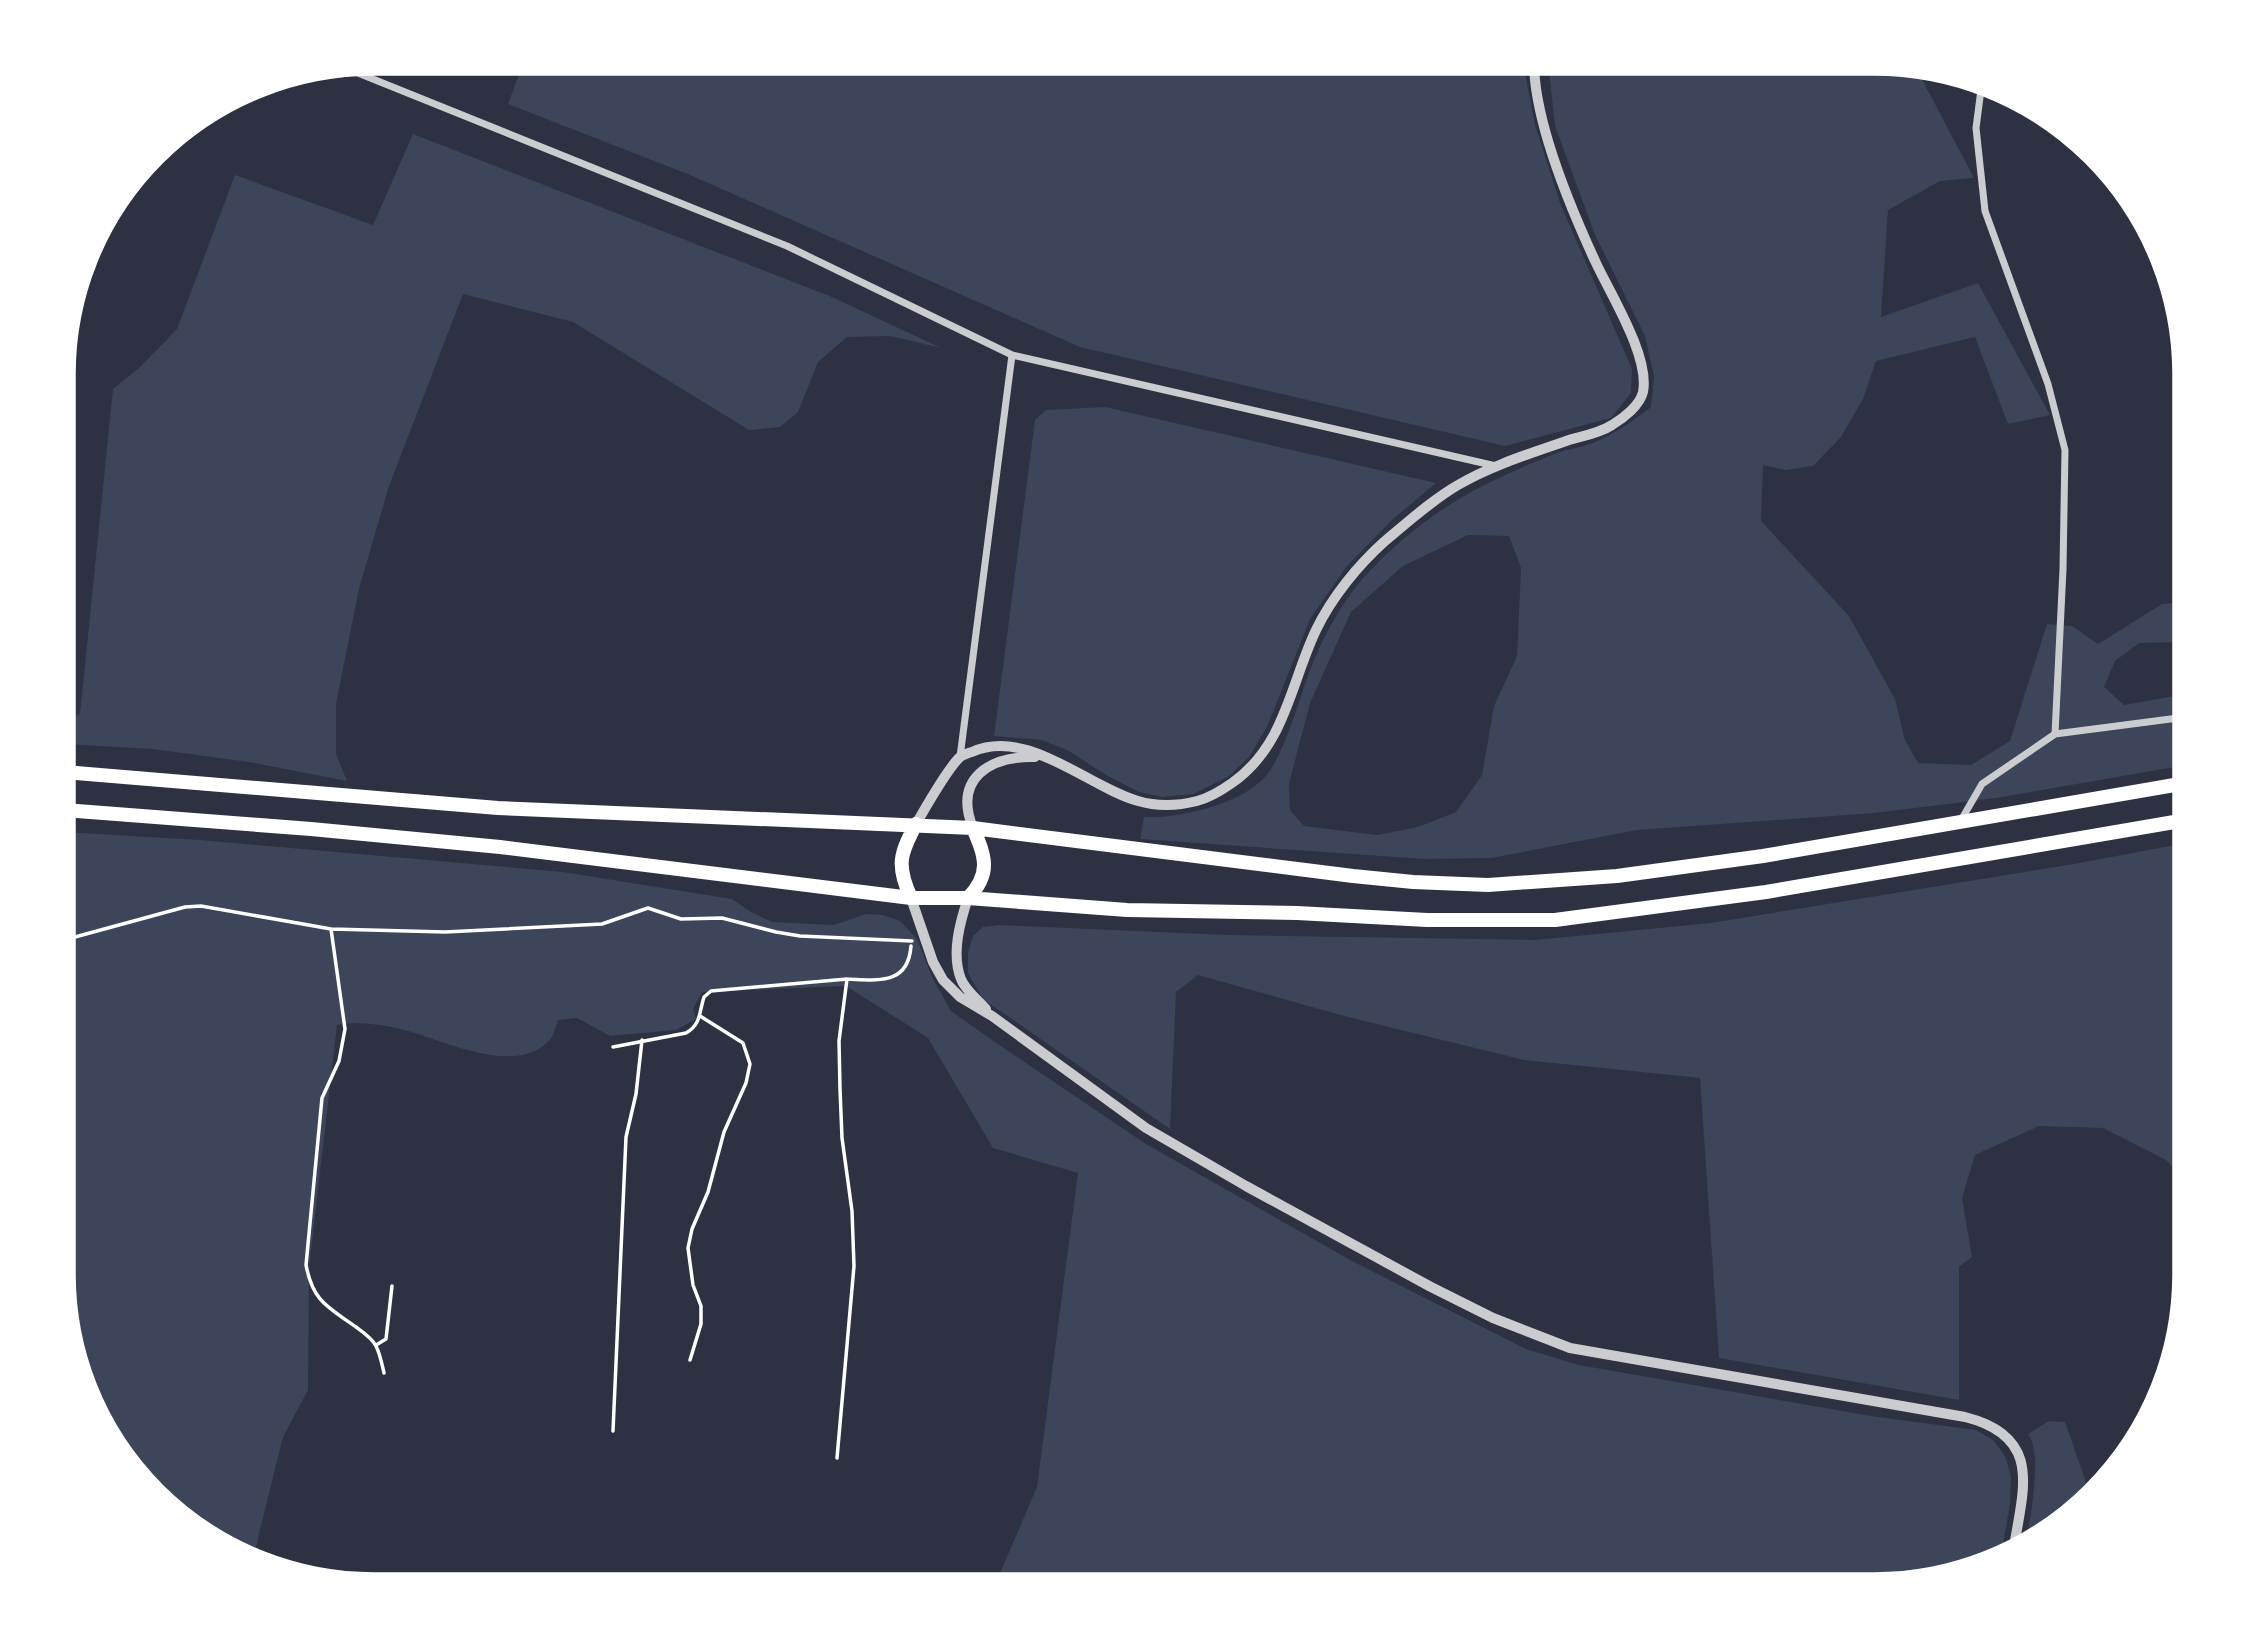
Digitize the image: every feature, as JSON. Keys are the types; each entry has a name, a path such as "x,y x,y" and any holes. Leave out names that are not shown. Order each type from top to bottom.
{"highway":[{"path":"74,768 140,778"},
{"path":"74,773 498,808 972,828 1365,877 1488,885 1617,876 1763,856 2175,785"},
{"path":"74,811 500,847 911,898 968,898 1127,910 1297,913 1427,920 1555,920 1604,916 1766,892 2175,822"},
{"path":"911,898 900,869 901,855 916,824"},
{"path":"968,898 978,888 984,874 985,860 972,828"}],"street":[{"path":"360,74 787,246 1012,355 1497,466"},
{"path":"961,757 980,748 1018,748 1045,757 1135,801 1157,806 1201,800 1226,787 1254,765 1277,733 1318,627 1368,557 1409,521 1457,485 1497,466 1610,427 1632,410 1643,394 1639,353 1594,259 1543,123 1535,74"},
{"path":"1981,93 1976,128 1985,211 2048,384 2065,450 2063,569 2055,734"},
{"path":"916,824 961,757 1012,355"},
{"path":"1959,823 1982,784 2055,734 2175,718"},
{"path":"972,828 965,809 967,794 978,776 994,762 1016,757 1045,757"},
{"path":"911,898 943,980 960,997 992,1016 1146,1128 1246,1186 1493,1318 1570,1348 1984,1422 2002,1431 2017,1447 2023,1463 2024,1484 2015,1538"},
{"path":"968,898 962,918 957,959 962,981 992,1016"}],"path":[{"path":"74,937 185,907 201,906 331,929 445,932 602,924 648,908 681,919 722,918 800,936 926,941"},
{"path":"331,929 345,1030 339,1061 322,1098 306,1265 309,1279 321,1302 376,1345 384,1373"},
{"path":"613,1047 686,1033 695,1028 704,997 711,991 848,979 881,981 895,977 910,956 911,941"},
{"path":"837,1458 854,1266 852,1210 842,1138 839,1041 848,979"},
{"path":"690,1360 701,1324 701,1306 693,1285 688,1248 692,1229 708,1192 724,1132 746,1083 750,1064 743,1043 700,1016"},
{"path":"613,1431 626,1137 638,1083 642,1040"},
{"path":"376,1345 386,1339 392,1286"}],"shaded area":[{"path":"519,74 1525,74 1535,125 1560,203 1632,369 1631,393 1611,418 1505,446 1080,347 690,175 508,104"},
{"path":"1549,74 1894,74 1921,77 1974,178 1940,181 1888,210 1881,317 1978,283 2050,415 2008,424 1975,337 1876,361 1863,399 1841,437 1813,466 1786,470 1763,465 1761,521 1849,616 1895,699 1905,740 1918,763 1971,765 2010,741 2047,624 2072,626 2098,644 2162,604 2175,603 2175,642 2139,643 2115,661 2104,687 2124,705 2175,696 2175,767 1996,798 1874,813 1637,830 1492,858 1424,859 1140,839 1144,817 1176,815 1212,807 1245,792 1269,772 1285,740 1316,655 1330,626 1357,586 1396,545 1445,507 1481,487 1550,456 1593,443 1623,427 1651,407 1654,376 1645,336 1595,235 1555,126","holes":["1468,535 1509,536 1521,568 1517,656 1494,706 1482,775 1456,812 1418,827 1377,835 1304,826 1290,810 1289,784 1310,703 1351,612 1403,566"]},
{"path":"413,134 832,297 941,348 890,336 847,337 818,362 798,412 780,427 749,430 573,322 463,294 389,486 359,589 336,704 336,754 347,781 249,762 153,749 74,745 74,717 80,714 113,389 139,368 177,329 235,175 373,225"},
{"path":"98,253 96,270 92,270"},
{"path":"1105,407 1436,483 1391,521 1347,566 1310,619 1267,727 1249,757 1228,777 1193,794 1162,797 1139,792 1069,751 1042,740 994,736 1035,420 1046,410"},
{"path":"74,833 200,840 563,872 732,899 772,922 834,925 866,914 883,915 900,921 917,939 933,979 951,1011 1146,1144 1352,1261 1526,1349 1579,1365 1871,1416 1976,1430 1993,1440 2005,1456 2011,1476 2010,1504 2003,1545 1971,1558 1933,1568 1894,1573 1000,1574 1037,1487 1078,1173 993,1148 928,1038 846,986 702,992 693,1009 696,1019 676,1030 610,1036 577,1018 558,1020 550,1040 535,1051 518,1056 478,1052 385,1026 361,1023 337,1025 309,1268 308,1390 283,1437 255,1549 207,1523 161,1486 124,1440 104,1406 89,1370 79,1332 74,1293"},
{"path":"2175,845 2175,1169 2166,1160 2103,1128 2039,1126 1975,1155 1962,1198 1972,1257 1959,1267 1959,1400 1719,1358 1700,1078 1524,1060 1344,1016 1198,975 1176,992 1170,1129 983,999 968,973 968,952 973,936 983,927 999,925 1228,935 1535,940 1711,923"},
{"path":"2049,1421 2065,1422 2088,1485 2057,1512 2028,1531 2035,1470 2035,1456 2028,1434"}]}
